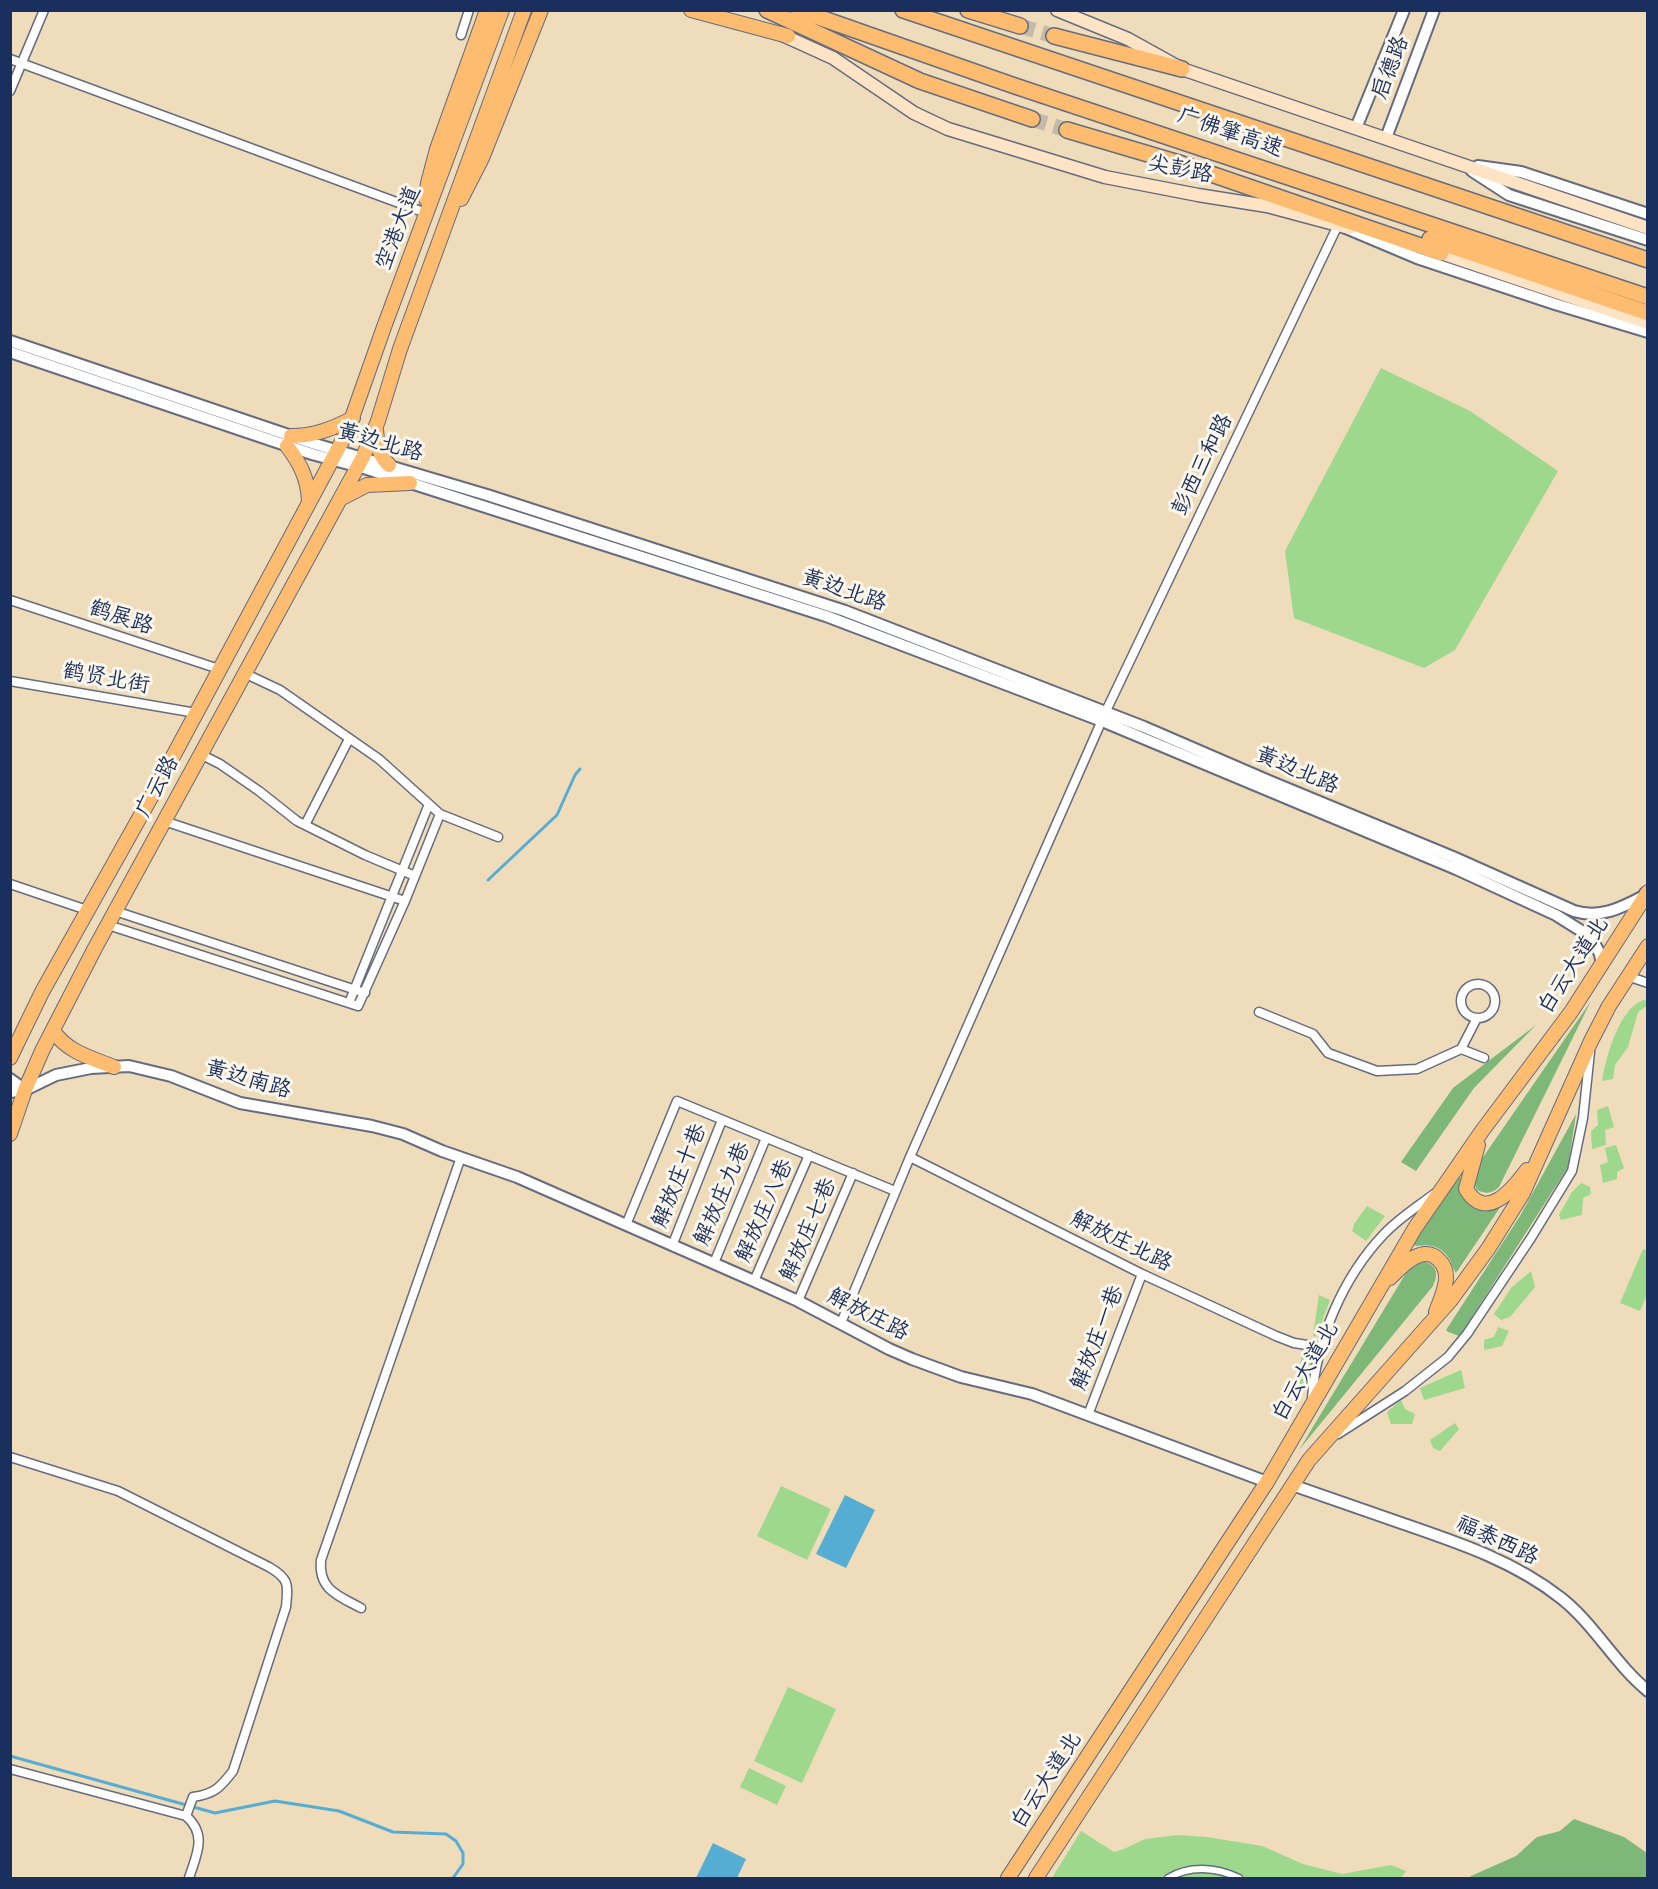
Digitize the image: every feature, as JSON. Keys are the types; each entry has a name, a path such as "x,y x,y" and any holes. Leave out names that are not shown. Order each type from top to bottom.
{"highway":[{"path":"767,10 920,81 1032,119"},
{"name":"广佛肇高速","path":"798,10 1012,85 1647,297"},
{"name":"广佛肇高速","path":"903,10 1647,260"},
{"path":"968,10 1020,26"},
{"path":"1054,36 1182,69"},
{"path":"1067,130 1182,164 1441,252"},
{"path":"1319,211 1406,231 1647,313"}],"main road":[{"path":"426,213 428,183 437,149 487,10"},
{"name":"空港大道","path":"334,455 352,418 502,10"},
{"name":"空港大道","path":"360,461 376,424 447,220 524,10"},
{"path":"447,220 476,172 541,10"},
{"path":"691,10 788,36"},
{"name":"尖彭路","path":"721,10 788,36 833,58 914,113 948,129 1105,177 1267,206 1338,225"},
{"path":"1057,10 1128,39 1182,69 1647,228"},
{"path":"1338,225 1441,252 1647,323"},
{"path":"372,362 393,373"},
{"path":"309,501 304,473 289,441 323,432 352,418"},
{"path":"376,424 378,450 388,465"},
{"name":"广云路","path":"10,1058 42,992 196,713 334,455"},
{"name":"广云路","path":"10,1134 25,1090 95,948 360,461"},
{"path":"340,499 367,485 410,483"},
{"path":"292,532 315,544"},
{"name":"白云大道北","path":"1008,1878 1267,1482 1415,1228 1482,1131 1549,1043 1602,964 1646,892"},
{"path":"70,941 80,951 95,948"},
{"name":"白云大道北","path":"1036,1878 1292,1485 1322,1443 1465,1283 1498,1234 1523,1193 1591,1041 1627,976 1647,946"},
{"path":"53,1031 61,1042 73,1051 114,1067"},
{"path":"1482,1131 1466,1189 1473,1200 1478,1202 1496,1202 1508,1194 1542,1149"},
{"path":"1378,1289 1415,1257 1422,1254 1435,1256 1444,1265 1446,1280 1442,1297 1431,1322"}],"street":[{"path":"10,91 44,10"},
{"path":"460,35 469,10"},
{"name":"启德路","path":"1356,128 1404,10"},
{"name":"启德路","path":"1386,138 1434,10"},
{"path":"10,59 426,213"},
{"path":"1461,164 1521,172 1647,214"},
{"path":"1461,164 1509,195 1647,240"},
{"name":"尖彭路","path":"1338,225 1417,258 1647,332"},
{"name":"彭西三和路","path":"841,1323 895,1191 1104,716 1338,225"},
{"name":"黄边北路","path":"10,341 289,441"},
{"name":"黄边北路","path":"10,352 334,455 388,465 845,611 1453,856 1574,911 1600,914 1619,908 1646,892"},
{"name":"黄边北路","path":"360,461 410,483 846,623 1104,716 1556,915 1591,937 1600,954 1602,964"},
{"name":"鹤展路","path":"10,600 219,669"},
{"path":"244,673 280,690 379,759 440,814 498,837"},
{"name":"鹤贤北街","path":"10,681 196,713"},
{"path":"305,825 349,739"},
{"path":"200,754 220,764 305,825 365,855 415,876"},
{"path":"349,1003 429,804"},
{"path":"108,925 358,1006 405,901 440,814"},
{"path":"164,821 405,901"},
{"path":"10,884 87,910"},
{"path":"115,911 365,993"},
{"path":"1627,976 1647,983"},
{"path":"1258,1012 1313,1034 1328,1053 1377,1071 1417,1069 1461,1049 1477,1018 1487,1015 1494,1005 1495,1000 1491,989 1480,983 1468,986 1460,999 1463,1010 1471,1017 1477,1018"},
{"path":"1322,1443 1405,1391 1448,1357 1467,1334 1555,1201 1572,1171 1583,1118 1591,1041"},
{"path":"1461,1049 1484,1058"},
{"name":"黄边南路","path":"10,1092 25,1090 56,1075 91,1068 129,1066 171,1076 240,1103 391,1130 461,1157"},
{"path":"10,1079 25,1090"},
{"path":"626,1225 677,1101 895,1191"},
{"name":"解放庄十巷","path":"672,1246 722,1120"},
{"name":"解放庄九巷","path":"714,1263 766,1138"},
{"name":"解放庄八巷","path":"754,1281 809,1155"},
{"path":"361,1608 328,1588 322,1578 321,1560 461,1157"},
{"name":"解放庄路","path":"461,1157 528,1182 714,1263 798,1301 889,1349 961,1377 1021,1390 1267,1482"},
{"name":"解放庄北路","path":"910,1157 1143,1274 1285,1340 1303,1346 1320,1347"},
{"name":"解放庄七巷","path":"798,1301 853,1173"},
{"path":"1312,1408 1314,1376 1320,1347 1341,1297 1359,1264 1393,1225 1442,1189"},
{"name":"解放庄一巷","path":"1088,1415 1143,1274"},
{"path":"10,1457 118,1491 282,1575 287,1585 286,1606 233,1771 223,1784 210,1794 193,1797 186,1816"},
{"name":"福泰西路","path":"1292,1485 1476,1549 1516,1570 1573,1608 1616,1661 1647,1691"},
{"path":"10,1769 186,1816 194,1823 199,1833 199,1847 189,1878"},
{"path":"1168,1878 1193,1869 1209,1868 1239,1878"}],"green space":[{"path":"1381,368 1470,411 1558,471 1455,650 1424,668 1294,618 1285,551"},
{"path":"1647,999 1647,1006 1638,1012 1628,1047 1615,1065 1613,1079 1602,1081 1611,1046 1622,1021 1637,1003"},
{"path":"1591,1001 1499,1187 1489,1193 1477,1190 1474,1184 1479,1163"},
{"path":"1536,1025 1474,1088 1416,1171 1401,1162 1453,1088"},
{"path":"1608,1106 1614,1127 1605,1130 1606,1145 1592,1149 1591,1131 1598,1125 1597,1110"},
{"path":"1576,1114 1568,1167 1463,1331 1459,1336 1448,1332 1446,1330 1520,1216"},
{"path":"1616,1145 1624,1168 1617,1172 1617,1179 1603,1183 1600,1165 1608,1162 1605,1148"},
{"path":"1459,1176 1461,1194 1465,1199 1478,1205 1501,1206 1456,1273 1447,1255 1439,1249 1413,1244"},
{"path":"1581,1183 1590,1187 1591,1194 1583,1198 1582,1215 1561,1220 1559,1215 1572,1192"},
{"path":"1367,1206 1385,1216 1366,1241 1352,1231 1354,1224"},
{"path":"1643,1249 1647,1251 1647,1295 1640,1311 1620,1303"},
{"path":"1423,1261 1434,1267 1436,1277 1433,1286 1299,1450 1406,1273 1413,1265"},
{"path":"1531,1271 1535,1287 1510,1317 1501,1320 1494,1314 1511,1288"},
{"path":"1319,1295 1330,1300 1316,1337 1313,1335"},
{"path":"1498,1327 1509,1331 1502,1346 1484,1350 1484,1340 1494,1337"},
{"path":"1305,1349 1313,1354 1307,1384 1303,1385 1298,1383 1302,1354"},
{"path":"1461,1370 1465,1388 1424,1400 1420,1388"},
{"path":"1401,1400 1405,1409 1415,1414 1412,1424 1391,1424 1387,1412"},
{"path":"1455,1423 1459,1429 1440,1451 1433,1448 1430,1440"},
{"path":"781,1486 831,1509 807,1560 757,1536"},
{"path":"788,1687 836,1709 802,1783 754,1761"},
{"path":"749,1768 786,1786 777,1805 740,1787"},
{"path":"1574,1819 1624,1837 1647,1853 1647,1878 1469,1878 1516,1856 1537,1837 1560,1831"},
{"path":"1081,1831 1114,1852 1145,1839 1177,1835 1207,1837 1262,1846 1303,1864 1342,1874 1391,1865 1406,1871 1401,1878 1052,1878"}],"water":[{"path":"845,1495 875,1510 846,1568 816,1554"},
{"path":"713,1843 746,1859 737,1878 696,1878"}],"waterway":[{"path":"488,880 557,815 580,769"},
{"path":"10,1756 215,1813 275,1801 339,1811 393,1832 446,1834 456,1841 463,1853 463,1864 453,1878"}],"tunnel":[{"path":"1020,26 1054,36"},
{"path":"1032,119 1067,130"}]}
